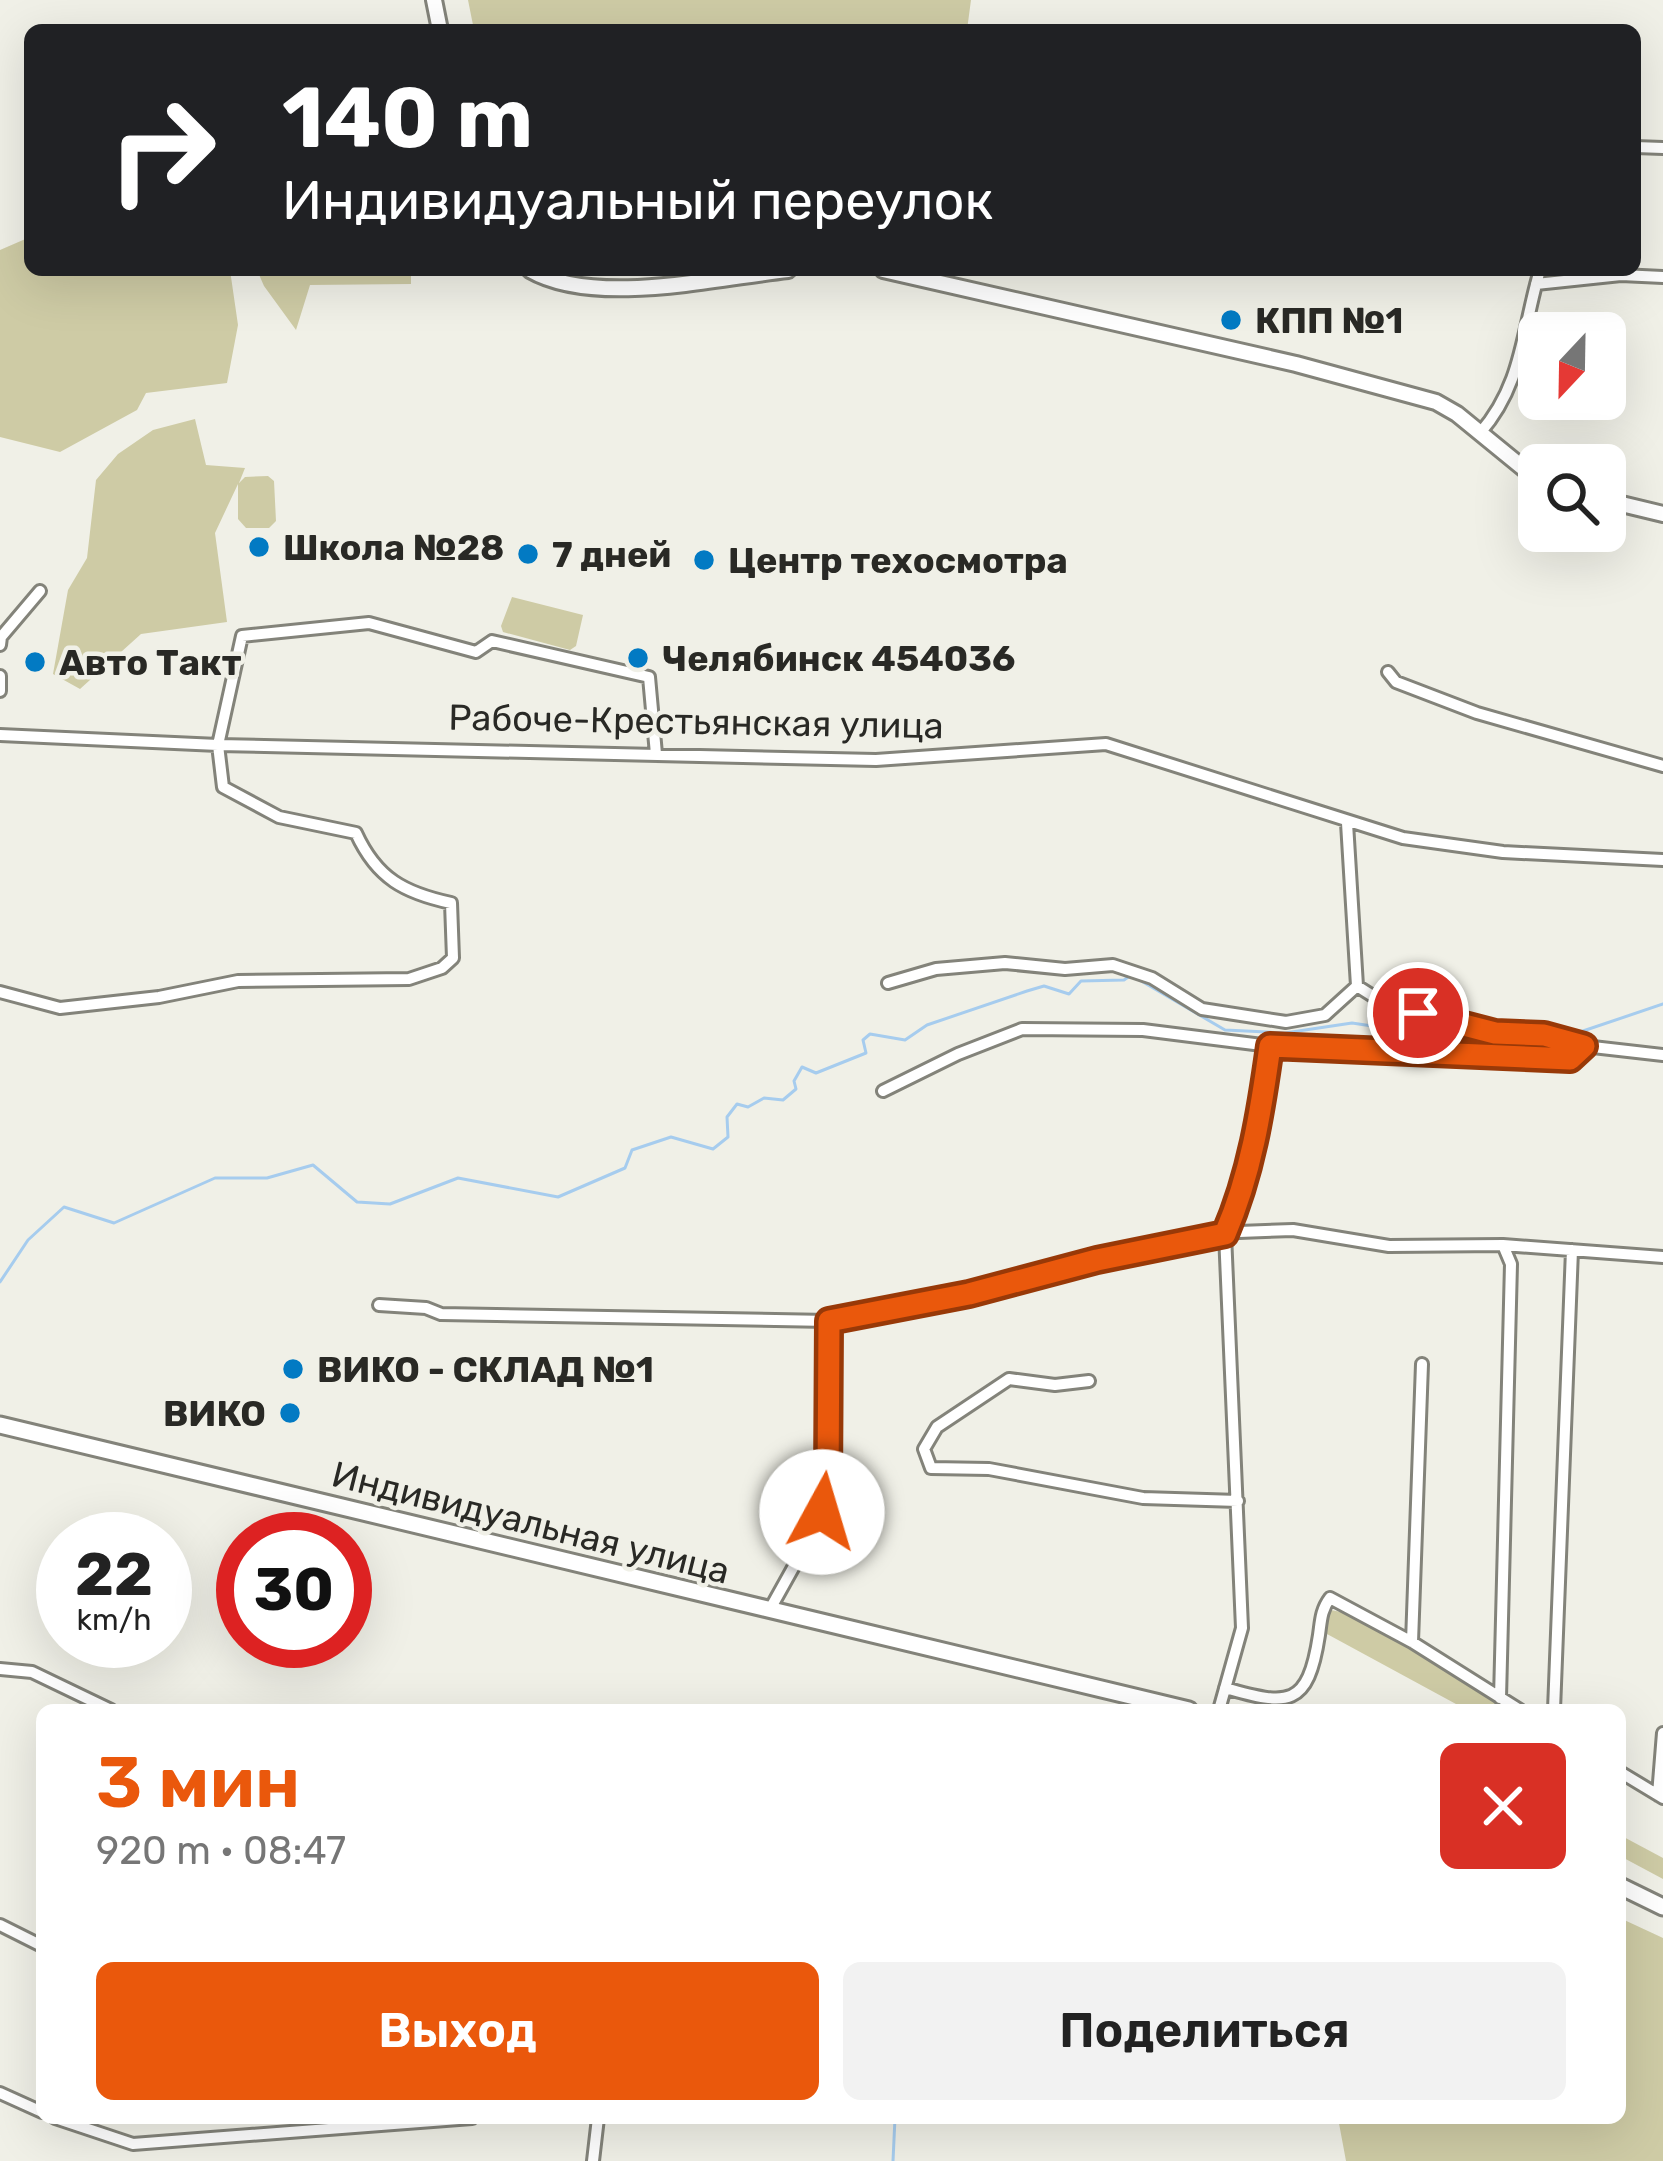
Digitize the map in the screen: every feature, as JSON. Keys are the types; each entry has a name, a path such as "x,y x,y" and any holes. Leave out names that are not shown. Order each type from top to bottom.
{"main road":[{"name":"Индивидуальная улица","path":"0,1425 1164,1704"},
{"path":"1626,1889 1663,1906"}],"street":[{"path":"544,276 609,290 734,276"},
{"path":"909,276 1407,393 1436,402 1518,464"},
{"path":"1480,433 1501,409 1513,383 1538,276"},
{"path":"1536,284 1612,276"},
{"path":"1626,505 1663,514"},
{"path":"0,645 40,591"},
{"path":"0,992 60,1008 159,997 238,981 409,979 442,968 453,958 452,903 412,895 366,856 356,833 279,817 224,787 218,745 242,636 369,623 476,652 492,641 649,677 656,754"},
{"path":"1388,672 1396,682 1477,713 1663,766"},
{"path":"0,676 0,691"},
{"name":"Рабоче-Крестьянская улица","path":"0,735 218,745 894,760 1106,744 1347,823 1455,847 1663,860"},
{"path":"888,982 936,969 1006,963 1044,968 1113,964 1152,978 1202,1010 1286,1022 1325,1015 1358,986 1347,823"},
{"path":"1358,986 1387,1005 1495,1033 1544,1035 1584,1046 1663,1055"},
{"path":"884,1091 1022,1029 1143,1030 1270,1046 1570,1059 1584,1046"},
{"path":"1221,1704 1242,1628 1225,1234 1240,1200 1259,1123 1270,1046"},
{"path":"379,1304 441,1314 829,1321 969,1294 1097,1260 1225,1234 1293,1230 1389,1246 1503,1245 1663,1257"},
{"path":"1500,1698 1511,1264 1503,1245"},
{"path":"1554,1704 1572,1250"},
{"path":"769,1611 813,1532 825,1499 829,1321"},
{"path":"1412,1642 1422,1364"},
{"path":"1089,1381 1055,1385 1010,1379 938,1427 924,1449 932,1468 989,1469 1143,1498 1238,1501"},
{"path":"1225,1688 1272,1701 1288,1699 1303,1687 1314,1665 1322,1608 1330,1598 1412,1642 1510,1704"},
{"path":"0,1670 32,1672 99,1704"},
{"path":"1626,1776 1660,1796 1663,1733"},
{"path":"0,1925 36,1943"},
{"path":"0,2093 36,2109"},
{"path":"89,2124 134,2144 394,2124"},
{"path":"593,2161 597,2124"}],"shaded area":[{"path":"468,0 971,0 968,24 473,24"},
{"path":"24,240 24,276 231,276 238,325 227,383 146,393 137,410 60,452 0,437 0,250"},
{"path":"260,276 411,276 411,284 310,285 296,330"},
{"path":"195,419 206,465 245,468 239,483 245,477 268,476 274,481 276,521 269,528 246,528 238,519 238,484 215,533 227,622 141,634 80,689 53,674 68,590 87,558 96,480 118,454 153,430"},
{"path":"512,597 583,615 576,646 570,650 503,632"},
{"path":"1331,1610 1346,1613 1516,1704 1456,1704 1323,1628"},
{"path":"1626,1838 1663,1858 1663,1879 1626,1859"},
{"path":"1626,1921 1663,1938 1663,2161 1346,2161 1339,2124 1626,2124"}],"waterway":[{"path":"0,1282 28,1240 64,1207 114,1223 215,1178 267,1178 313,1165 357,1202 390,1204 458,1178 558,1197 625,1168 632,1150 671,1137 713,1149 728,1137 727,1117 737,1104 748,1107 764,1098 783,1100 796,1089 794,1081 802,1067 816,1073 866,1053 863,1040 870,1034 905,1040 927,1025 1044,986 1069,994 1081,981 1124,980 1131,975 1225,1030 1285,1033 1352,1023 1533,1050 1564,1045"},
{"path":"1571,1039 1663,1004"},
{"path":"893,2161 895,2124"}],"place":[{"name":"КПП №1","path":"1231,320"},
{"name":"Школа №28","path":"259,547"},
{"name":"7 дней","path":"528,554"},
{"name":"Центр техосмотра","path":"704,560"},
{"name":"Челябинск 454036","path":"638,658"},
{"name":"Авто Такт","path":"35,662"},
{"name":"ВИКО - СКЛАД №1","path":"293,1369"},
{"name":"ВИКО","path":"290,1413"}],"route":[{"path":"822,1512 828,1484 829,1321 969,1294 1097,1260 1225,1234 1240,1200 1259,1123 1270,1046 1570,1059 1584,1046 1544,1035 1495,1033 1418,1013"}]}
